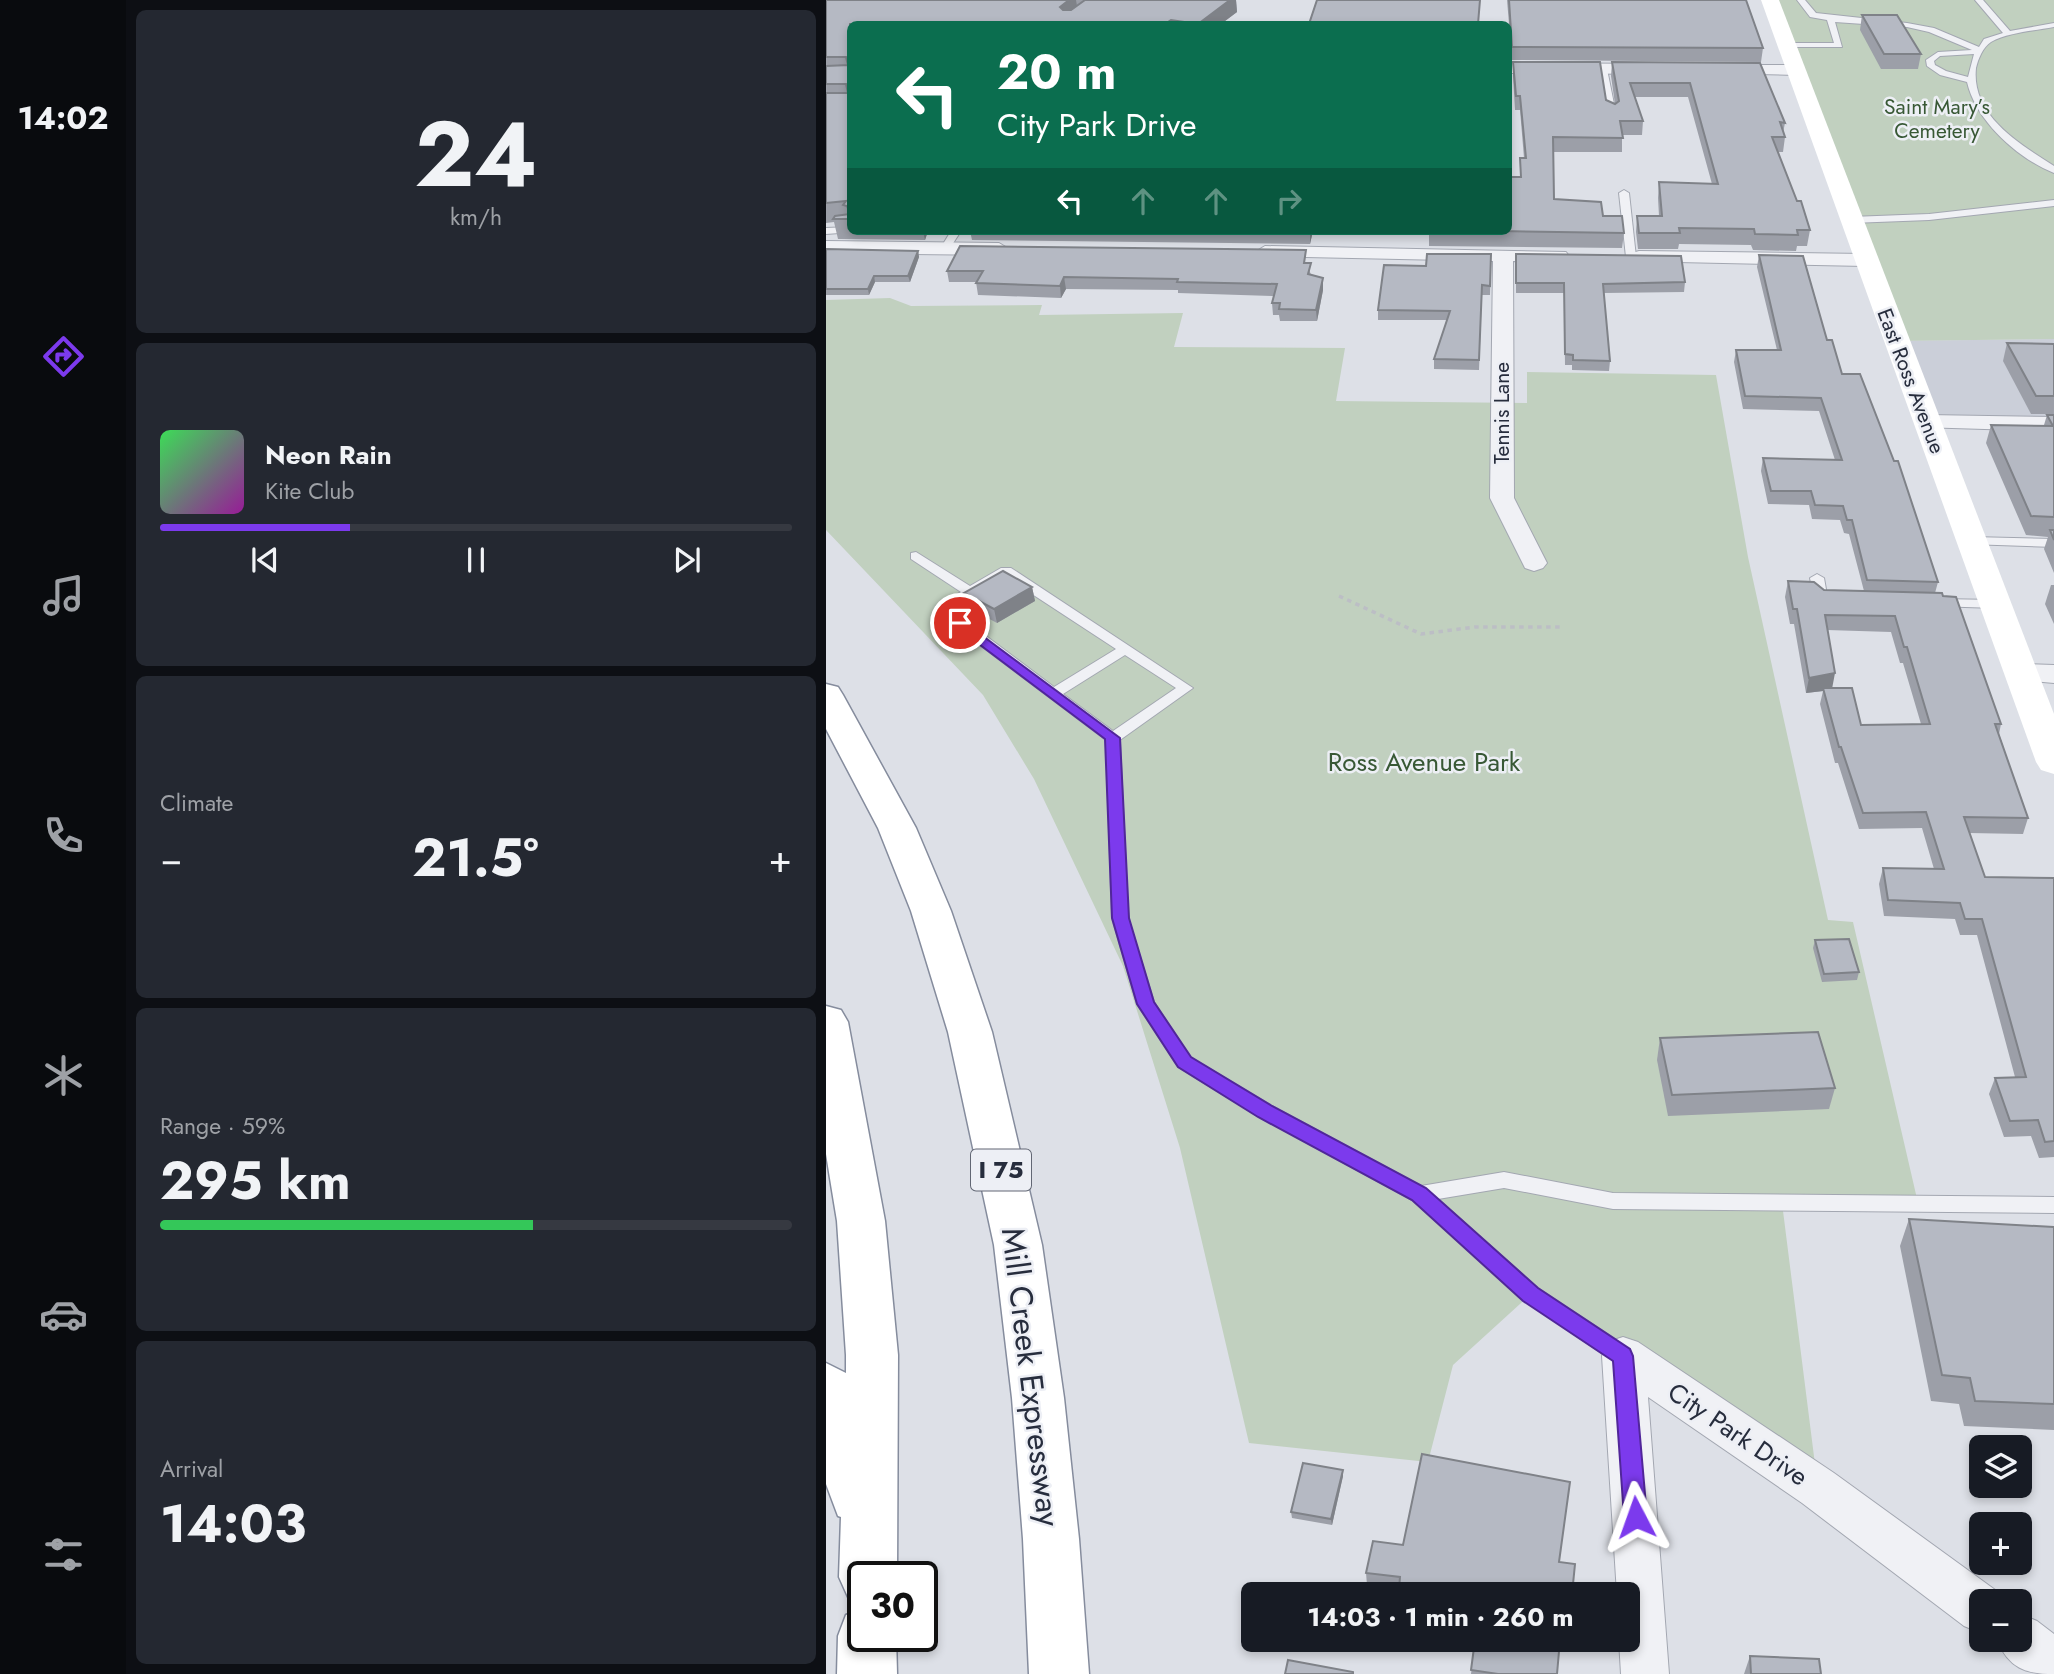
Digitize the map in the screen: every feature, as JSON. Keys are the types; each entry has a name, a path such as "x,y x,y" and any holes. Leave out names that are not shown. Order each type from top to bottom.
{"main road":[{"name":"East Ross Avenue","path":"1770,0 1865,260 1996,604 2038,674 2054,762"},
{"name":"Mill Creek Expressway","path":"826,695 861,757 902,840 931,911 970,1032 1017,1245 1038,1398 1051,1539 1059,1674"},
{"path":"826,1021 861,1221 872,1355 868,1556"},
{"path":"826,1387 868,1556"},
{"path":"867,1652 867,1674"}],"street":[{"path":"1512,68 1672,69"},
{"path":"1699,70 1796,71"},
{"path":"1360,253 1363,235"},
{"path":"826,247 1023,250"},
{"path":"1252,251 1577,256"},
{"name":"Tennis Lane","path":"1503,256 1502,498 1534,563"},
{"path":"1625,257 1865,260"},
{"path":"1927,422 2054,424"},
{"path":"1623,1356 1645,1674"},
{"name":"City Park Drive","path":"1623,1356 1818,1488 1969,1600"},
{"path":"2032,1647 2054,1664"}],"lane":[{"path":"1801,0 1813,15 1931,30 1981,51"},
{"path":"1979,0 2008,34"},
{"path":"1786,45 1839,45 1830,19"},
{"path":"2054,26 2008,34 1987,41 1973,64 1973,94 1993,125 2054,170"},
{"path":"1973,81 1943,74 1931,66 1930,60 1938,54 1981,51"},
{"path":"1603,69 1612,114"},
{"path":"1624,192 1625,257"},
{"path":"1851,220 1929,218 2054,203"},
{"path":"826,231 847,230"},
{"path":"945,248 953,235"},
{"path":"1972,541 2054,543"},
{"path":"916,556 970,592"},
{"path":"1006,570 1186,688 1113,738 941,609 970,592 1006,570"},
{"path":"1817,578 1821,599 1846,600"},
{"path":"1921,602 1996,604"},
{"path":"1054,693 1125,649"},
{"name":"City Park Drive","path":"1113,738 1120,918 1146,1004 1184,1062 1265,1111 1419,1194 1531,1294 1623,1356"},
{"path":"1419,1194 1504,1180 1613,1201 2054,1205"}],"path":[{"path":"1339,596 1421,634 1475,627 1562,627"}],"shaded area":[{"path":"2054,339 2054,424 1927,422 1896,341"}],"green space":[{"name":"Saint Mary’s Cemetery","path":"1770,0 2054,0 2054,339 1896,341"},
{"name":"Ross Avenue Park","path":"890,298 911,306 1042,305 1039,315 1183,313 1174,347 1345,348 1336,401 1527,403 1527,372 1716,375 1748,557 1828,920 1853,922 1918,1203 1782,1203 1818,1488 1531,1294 1453,1365 1428,1462 1249,1443 1180,1148 1123,966 1034,779 983,695 826,530 826,300"}],"building":[{"path":"826,0 1069,0 1060,7 1063,10 1071,10 1085,0 1230,0 1202,21 847,21 847,61 846,57 826,57"},
{"path":"1317,0 1480,0 1478,21 1310,21"},
{"path":"1509,0 1746,0 1763,48 1512,47"},
{"path":"1862,15 1897,15 1921,54 1884,54"},
{"path":"1513,62 1600,62 1606,100 1615,104 1619,101 1612,62 1760,63 1785,123 1780,122 1785,137 1772,137 1797,201 1801,201 1810,230 1797,230 1798,235 1755,234 1754,229 1679,228 1680,233 1639,233 1637,216 1662,216 1659,182 1718,184 1690,83 1630,83 1643,121 1620,121 1623,138 1553,137 1554,199 1601,202 1603,216 1622,216 1624,233 1512,231 1512,177 1521,177 1520,158 1526,158 1520,96 1516,96"},
{"path":"847,65 847,88 846,84 826,84 826,66"},
{"path":"826,93 847,93 847,206 843,205 846,201 826,203"},
{"path":"847,214 847,219 833,219 835,216"},
{"path":"960,246 1306,250 1304,263 1311,263 1308,274 1323,278 1316,310 1279,309 1280,303 1272,303 1277,284 1064,277 1060,286 976,283 983,271 947,271"},
{"path":"826,249 918,251 908,276 874,276 868,289 826,289"},
{"path":"1427,254 1491,254 1490,286 1482,285 1479,360 1434,359 1450,311 1378,310 1384,265 1426,266"},
{"path":"1516,254 1681,256 1685,282 1603,284 1610,361 1573,360 1573,355 1565,354 1564,283 1516,283"},
{"path":"1759,255 1803,256 1827,340 1832,340 1842,374 1860,374 1894,461 1898,461 1938,582 1867,580 1852,520 1847,520 1843,506 1815,505 1811,491 1771,491 1763,458 1842,460 1821,398 1745,396 1736,350 1781,350"},
{"path":"2007,343 2054,344 2054,396 2036,396"},
{"path":"2047,415 2054,415 2054,517 2031,516 1991,425 2053,426"},
{"path":"1003,571 1032,587 994,609 964,593"},
{"path":"1788,581 1814,582 1824,590 1942,593 1943,596 1956,597 2001,724 1995,724 2028,818 1964,817 1985,877 2054,878 2054,1141 2045,1142 2038,1120 2010,1121 1995,1078 2026,1077 1982,919 1965,919 1960,903 1888,900 1883,868 1944,869 1926,812 1863,813 1839,747 1823,688 1852,688 1861,725 1930,724 1895,616 1825,615 1835,673 1809,678 1797,609 1793,609"},
{"path":"1849,939 1859,972 1824,974 1815,940"},
{"path":"1818,1032 1835,1088 1672,1095 1660,1038"},
{"path":"1909,1219 2054,1227 2054,1404 1975,1401 1970,1378 1942,1375"},
{"path":"1422,1454 1570,1482 1559,1562 1575,1564 1573,1582 1400,1582 1400,1577 1366,1573 1373,1541 1403,1545"},
{"path":"1303,1463 1343,1470 1331,1519 1291,1512"},
{"path":"1473,1652 1559,1652 1557,1674 1498,1674 1471,1670"},
{"path":"1750,1656 1819,1659 1821,1674 1751,1674"},
{"path":"1288,1660 1353,1672 1353,1674 1285,1674"}],"route":[{"path":"960,623 1113,738 1120,918 1146,1004 1184,1062 1265,1111 1419,1194 1531,1294 1623,1356 1636,1517"}]}
